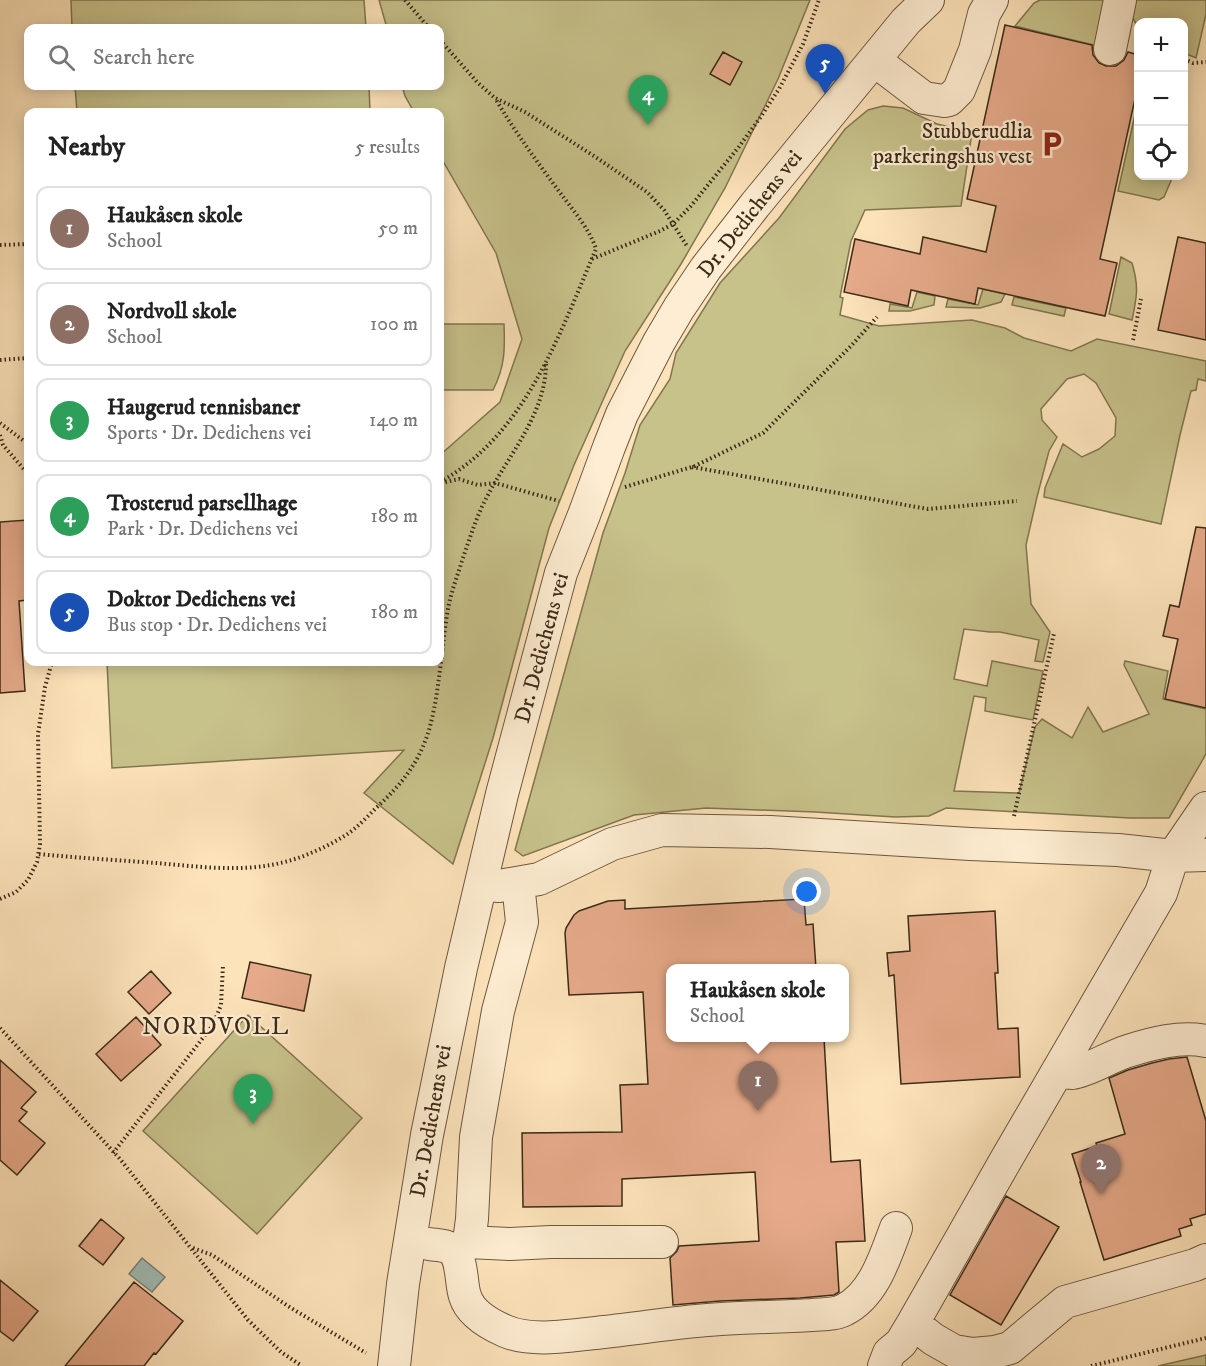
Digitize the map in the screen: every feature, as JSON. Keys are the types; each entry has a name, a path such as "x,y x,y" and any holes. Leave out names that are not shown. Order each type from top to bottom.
{"street":[{"path":"874,60 924,98 944,102 949,100 959,90 975,50 984,14 992,0"},
{"path":"1110,49 1120,0"},
{"name":"Dr. Dedichens vei","path":"383,1361 403,1284 427,1136 461,968 502,794 561,573 622,414 659,342 706,268 916,7"},
{"path":"884,1366 889,1353 901,1343 913,1323 1161,893 1173,856 1206,808"},
{"path":"480,884 499,886 539,879 612,844 662,830 770,832 1118,850 1173,856 1206,855"},
{"path":"451,1246 470,1234 476,1137 498,1011 522,922 518,883"},
{"path":"1058,1070 1069,1073 1083,1070 1127,1051 1160,1042 1206,1041"},
{"path":"451,1246 461,1269 465,1297 476,1314 508,1332 532,1336 570,1336 720,1319 830,1314 843,1311 861,1297 876,1278 896,1228"},
{"path":"451,1246 551,1242 662,1242"},
{"path":"913,1323 933,1339 954,1351 973,1354 995,1352 1010,1348 1065,1302 1206,1260"}],"path":[{"path":"405,0 426,24"},
{"path":"592,259 660,231 673,224 690,207 717,176 766,108 798,54 819,0"},
{"path":"444,45 477,82 495,98 525,112 585,150 652,198 664,210 692,254"},
{"path":"1188,61 1193,63 1206,62"},
{"path":"444,479 472,460 513,417 546,362 596,249 578,217 512,128 495,98"},
{"path":"0,245 24,244"},
{"path":"1133,340 1141,299"},
{"path":"624,488 692,467 763,433 877,317"},
{"path":"0,360 24,358"},
{"path":"444,635 455,581 478,517 534,412 541,395 546,362"},
{"path":"0,423 24,441"},
{"path":"0,435 3,445 24,469"},
{"path":"692,467 928,509 1017,501"},
{"path":"444,481 459,479 478,484 495,483 566,503"},
{"path":"1013,817 1054,633"},
{"path":"0,899 16,892 28,880 39,854 38,734 45,687 51,666"},
{"path":"39,854 228,867 265,866 310,853 347,834 383,802 411,771 429,729 440,666"},
{"path":"113,1153 213,1025 221,1005 223,965"},
{"path":"0,1028 113,1153 248,1320 281,1352 302,1366"},
{"path":"191,1248 212,1255 330,1333 383,1361"},
{"path":"1091,1366 1206,1338"}],"shaded area":[{"path":"71,0 364,0 366,24 72,24"},
{"path":"379,0 810,0 778,79 725,188 681,264 625,351 574,465 549,528 493,738 453,864 364,793 404,750 112,768 107,666 444,666 444,451 500,402 522,339 496,253 444,163 444,108 412,108 403,90 444,90 444,24 386,24"},
{"path":"1040,0 1108,0 1102,47 1015,26 1034,3"},
{"path":"1134,0 1206,0 1206,14 1196,58 1188,55 1188,18 1134,18 1134,20 1132,17"},
{"path":"75,90 369,90 370,108 77,108"},
{"path":"883,106 903,108 937,124 972,132 961,206 865,210 851,241 840,297 843,298 840,315 879,326 972,320 1005,328 1024,338 1071,351 1097,339 1206,361 1206,381 1198,379 1196,390 1191,391 1161,524 1044,497 1045,488 1063,444 1082,457 1099,449 1115,436 1116,418 1096,383 1084,374 1067,379 1041,409 1042,420 1057,437 1049,451 1026,545 1031,604 1050,632 1043,662 1035,661 1039,640 1000,632 964,629 954,679 987,686 992,661 1043,671 1033,720 985,711 986,698 974,696 954,791 1019,793 1035,727 1042,719 1072,738 1088,707 1103,732 1149,714 1124,665 1125,661 1168,671 1163,699 1206,709 1206,754 1169,818 946,808 929,816 895,817 706,808 634,815 523,856 515,850 603,533 640,425 670,379 676,353 720,283 779,218 845,129 868,110"},
{"path":"1134,119 1134,180 1171,180 1164,197 1159,200 1118,191"},
{"path":"1121,257 1132,263 1136,278 1136,298 1132,320 1109,314"},
{"path":"983,289 1005,294 1001,302 980,308 946,307 948,299 978,305"},
{"path":"917,292 935,296 934,305 910,311 889,311 890,304 912,308"},
{"path":"1014,297 1066,308 1064,316 1012,305"},
{"path":"444,324 504,324 503,358 500,374 493,390 444,390"},
{"path":"248,1015 362,1118 257,1234 143,1131"},
{"path":"1206,1355 1206,1366 1158,1366"}],"water":[{"path":"142,1258 165,1277 152,1292 129,1274"}],"building":[{"path":"1005,25 1092,45 1093,55 1099,63 1106,66 1116,66 1124,60 1128,52 1134,54 1134,103 1100,259 1117,263 1105,316 978,288 975,304 911,290 908,306 844,292 855,239 920,254 923,237 986,252 996,206 967,199"},
{"path":"723,52 742,62 730,85 710,74"},
{"path":"1178,237 1206,243 1206,340 1158,330"},
{"path":"24,520 24,600 19,601 25,691 0,693 0,522"},
{"path":"1196,527 1206,528 1206,708 1165,699 1178,639 1163,636 1170,605 1179,607"},
{"path":"804,899 806,925 813,924 816,964 666,964 666,1042 824,1042 831,1162 860,1160 865,1241 836,1242 839,1292 834,1295 673,1305 670,1258 679,1246 759,1241 755,1172 622,1179 622,1206 523,1207 522,1133 622,1132 620,1085 648,1084 643,992 569,995 565,933 574,915 608,901 625,900 625,909"},
{"path":"995,911 998,1029 1018,1028 1020,1077 901,1084 894,975 889,976 887,953 910,951 908,916"},
{"path":"250,962 311,975 304,1011 242,998"},
{"path":"151,971 171,993 149,1014 128,992"},
{"path":"136,1017 161,1045 121,1081 96,1054"},
{"path":"1187,1057 1206,1121 1206,1214 1190,1219 1192,1225 1179,1229 1181,1236 1104,1260 1072,1154 1097,1146 1096,1143 1125,1134 1109,1078 1152,1063"},
{"path":"0,1060 36,1092 21,1108 27,1112 19,1121 45,1143 17,1175 0,1160"},
{"path":"1006,1196 1059,1227 1001,1325 950,1295"},
{"path":"101,1219 124,1238 103,1265 79,1246"},
{"path":"0,1280 38,1311 13,1341 0,1331"},
{"path":"134,1282 183,1321 156,1354 154,1353 144,1366 65,1366"}],"place":[{"name":"Doktor Dedichens vei","path":"825,94"},
{"name":"Trosterud parsellhage","path":"648,125"},
{"name":"Stubberudlia parkeringshus vest","path":"1052,144"},
{"name":"Haukåsen skole","path":"758,1111"},
{"name":"Haugerud tennisbaner","path":"253,1124"},
{"name":"Nordvoll skole","path":"1101,1194"}],"district":[{"name":"NORDVOLL","path":"216,1027"}]}
